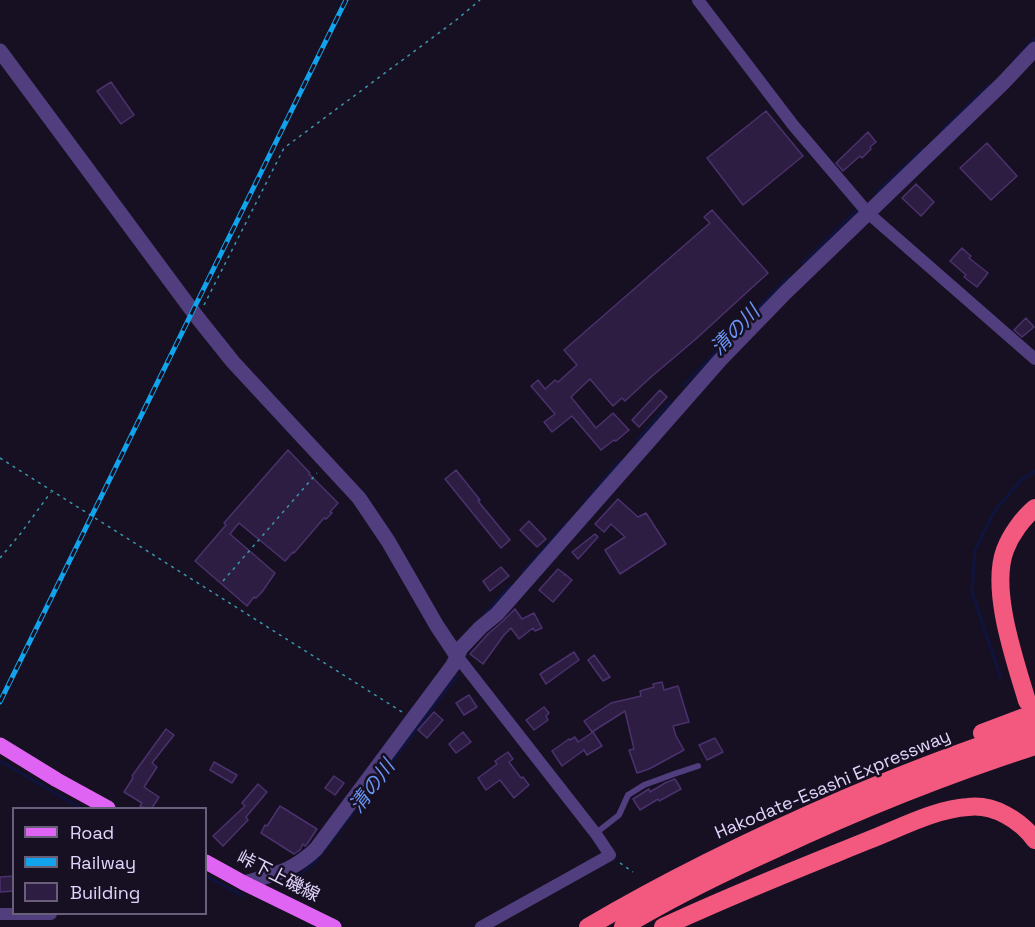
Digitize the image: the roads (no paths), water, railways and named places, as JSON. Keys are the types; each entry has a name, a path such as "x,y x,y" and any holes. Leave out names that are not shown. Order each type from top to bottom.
{"highway":[{"path":"1032,700 1009,638 1002,604 1001,572 1005,550 1017,528 1035,508"},
{"path":"1032,700 1011,584 1023,539 1035,525"},
{"path":"809,814 948,748 1032,700"},
{"name":"Hakodate-Esashi Expressway","path":"588,927 721,855 809,814 892,778 1035,728"},
{"name":"Hakodate-Esashi Expressway","path":"623,927 729,870 816,830 972,767 1035,746"},
{"path":"663,927 776,877 939,812 970,806 991,809 1013,818 1035,840"}],"main road":[{"path":"0,746 106,807"},
{"name":"峠下上磯線","path":"207,863 243,883 334,927"}],"street":[{"path":"698,0 793,125 868,213 1035,359"},
{"path":"243,883 278,873 305,859 326,835 453,665 461,648 497,614 721,359 786,292 1003,83 1035,49"},
{"path":"0,51 197,317 233,362 359,498 374,518 457,656 610,855 481,927"}],"lane":[{"path":"596,834 619,815 628,795 644,785 698,766"}],"waterway":[{"name":"清の川","path":"1013,62 1035,38"},
{"name":"清の川","path":"941,131 989,85"},
{"name":"清の川","path":"877,192 923,149"},
{"name":"清の川","path":"803,263 857,210"},
{"name":"清の川","path":"683,386 789,276"},
{"name":"清の川","path":"637,440 670,402"},
{"name":"清の川","path":"582,506 620,461"},
{"path":"1001,678 972,592 975,550 994,512 1021,480 1035,471"},
{"name":"清の川","path":"523,572 567,523"},
{"name":"清の川","path":"485,614 510,586"},
{"name":"清の川","path":"277,886 297,878 316,861 457,676"},
{"name":"清の川","path":"0,761 79,807"},
{"name":"清の川","path":"207,877 241,895"}],"railway":[{"path":"0,702 346,0"}]}
